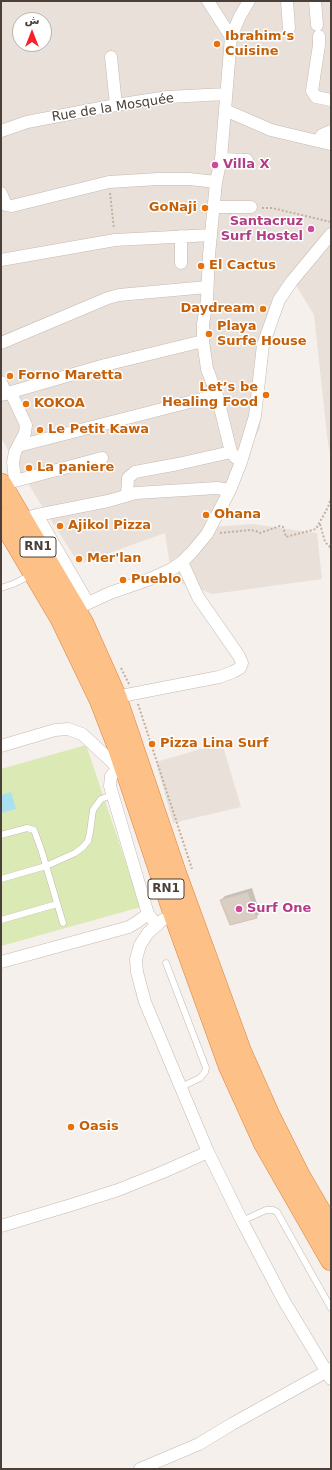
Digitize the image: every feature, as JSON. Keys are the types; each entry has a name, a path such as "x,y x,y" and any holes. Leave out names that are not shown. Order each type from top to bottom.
{"highway":[{"name":"RN1","path":"6,484 29,517 74,609 83,623 116,697 127,767 174,914 220,1042 264,1143 331,1260"},
{"name":"RN1","path":"1,518 34,573 74,609 100,700 127,767 176,874 241,1052 299,1175 331,1230"}],"street":[{"path":"208,1 231,37"},
{"path":"241,462 232,452 217,395 207,369 203,341 203,324 210,235 216,182 221,160 231,37 240,16 249,1"},
{"path":"287,1 290,28"},
{"path":"315,1 319,45 312,91 316,97 331,100"},
{"path":"111,57 116,105"},
{"name":"Rue de la Mosquée","path":"1,131 27,122 116,105 168,97 226,94"},
{"path":"225,110 271,130 324,143 325,133 331,131"},
{"path":"221,160 247,160"},
{"path":"1,193 6,205 12,206 109,182 189,179 216,182"},
{"path":"214,207 251,207"},
{"path":"74,609 172,569 182,562 196,548 206,534 230,490 241,462 255,416 263,345 280,300 292,281 331,234"},
{"path":"1,260 115,240 210,235"},
{"path":"181,236 181,263"},
{"path":"1,343 108,298 119,295 207,287"},
{"path":"6,394 105,365 203,341"},
{"path":"1,382 6,394 26,425 25,433 15,452 6,484"},
{"path":"18,446 217,395"},
{"path":"127,496 128,478 135,472 232,452"},
{"path":"6,484 102,458"},
{"path":"29,517 95,504 136,493 164,490 217,488 230,490"},
{"path":"116,697 144,693 219,677 240,668 242,663 239,656 198,597 182,562"},
{"path":"1,746 55,730 68,728 82,734 110,760 127,767"},
{"path":"127,767 111,776 110,786 148,914 157,925"},
{"path":"1,962 129,927 148,914"},
{"path":"140,1469 199,1444 232,1424 330,1374 284,1301 242,1221 208,1152 145,1002 137,972 136,959 140,945 148,933 174,914"},
{"path":"1,1226 118,1190 208,1152"}],"lane":[{"path":"1,588 13,584 34,573"},
{"path":"1,880 46,866 75,854 88,840 93,810 101,799 112,794"},
{"path":"1,835 28,828 34,830 63,923"},
{"path":"1,920 57,904"},
{"path":"166,963 206,1068 205,1072 200,1078 181,1086"},
{"path":"242,1221 266,1210 270,1209 277,1212 331,1308"}],"path":[{"path":"109,182 115,240"},
{"path":"251,207 272,208 331,222"},
{"path":"206,534 250,530 260,533 280,526 283,527 286,537 316,529 331,498 331,475"},
{"path":"320,523 325,542 331,548"}],"shaded area":[{"path":"1,1 331,1 331,456 328,444 314,315 294,282 266,336 260,428 211,527 252,524 317,533 322,579 213,594 172,580 165,533 79,564 1,438"},
{"path":"222,743 241,807 173,823 156,762"}],"green space":[{"path":"86,745 141,907 1,946 1,769"}],"water":[{"path":"11,792 16,809 1,813 1,795"}],"building":[{"name":"Surf One","path":"248,892 257,918 230,925 220,900"}],"place":[{"name":"Ibrahim‘s Cuisine","path":"217,44"},
{"name":"Villa X","path":"215,165"},
{"name":"GoNaji","path":"205,208"},
{"name":"Santacruz Surf Hostel","path":"311,229"},
{"name":"El Cactus","path":"201,266"},
{"name":"Daydream","path":"263,309"},
{"name":"Playa Surfe House","path":"209,334"},
{"name":"Forno Maretta","path":"10,376"},
{"name":"Let’s be Healing Food","path":"266,395"},
{"name":"KOKOA","path":"26,404"},
{"name":"Le Petit Kawa","path":"40,430"},
{"name":"La paniere","path":"29,468"},
{"name":"Ohana","path":"206,515"},
{"name":"Ajikol Pizza","path":"60,526"},
{"name":"Mer'lan","path":"79,559"},
{"name":"Pueblo","path":"123,580"},
{"name":"Pizza Lina Surf","path":"152,744"},
{"name":"Surf One","path":"239,909"},
{"name":"Oasis","path":"71,1127"}]}
